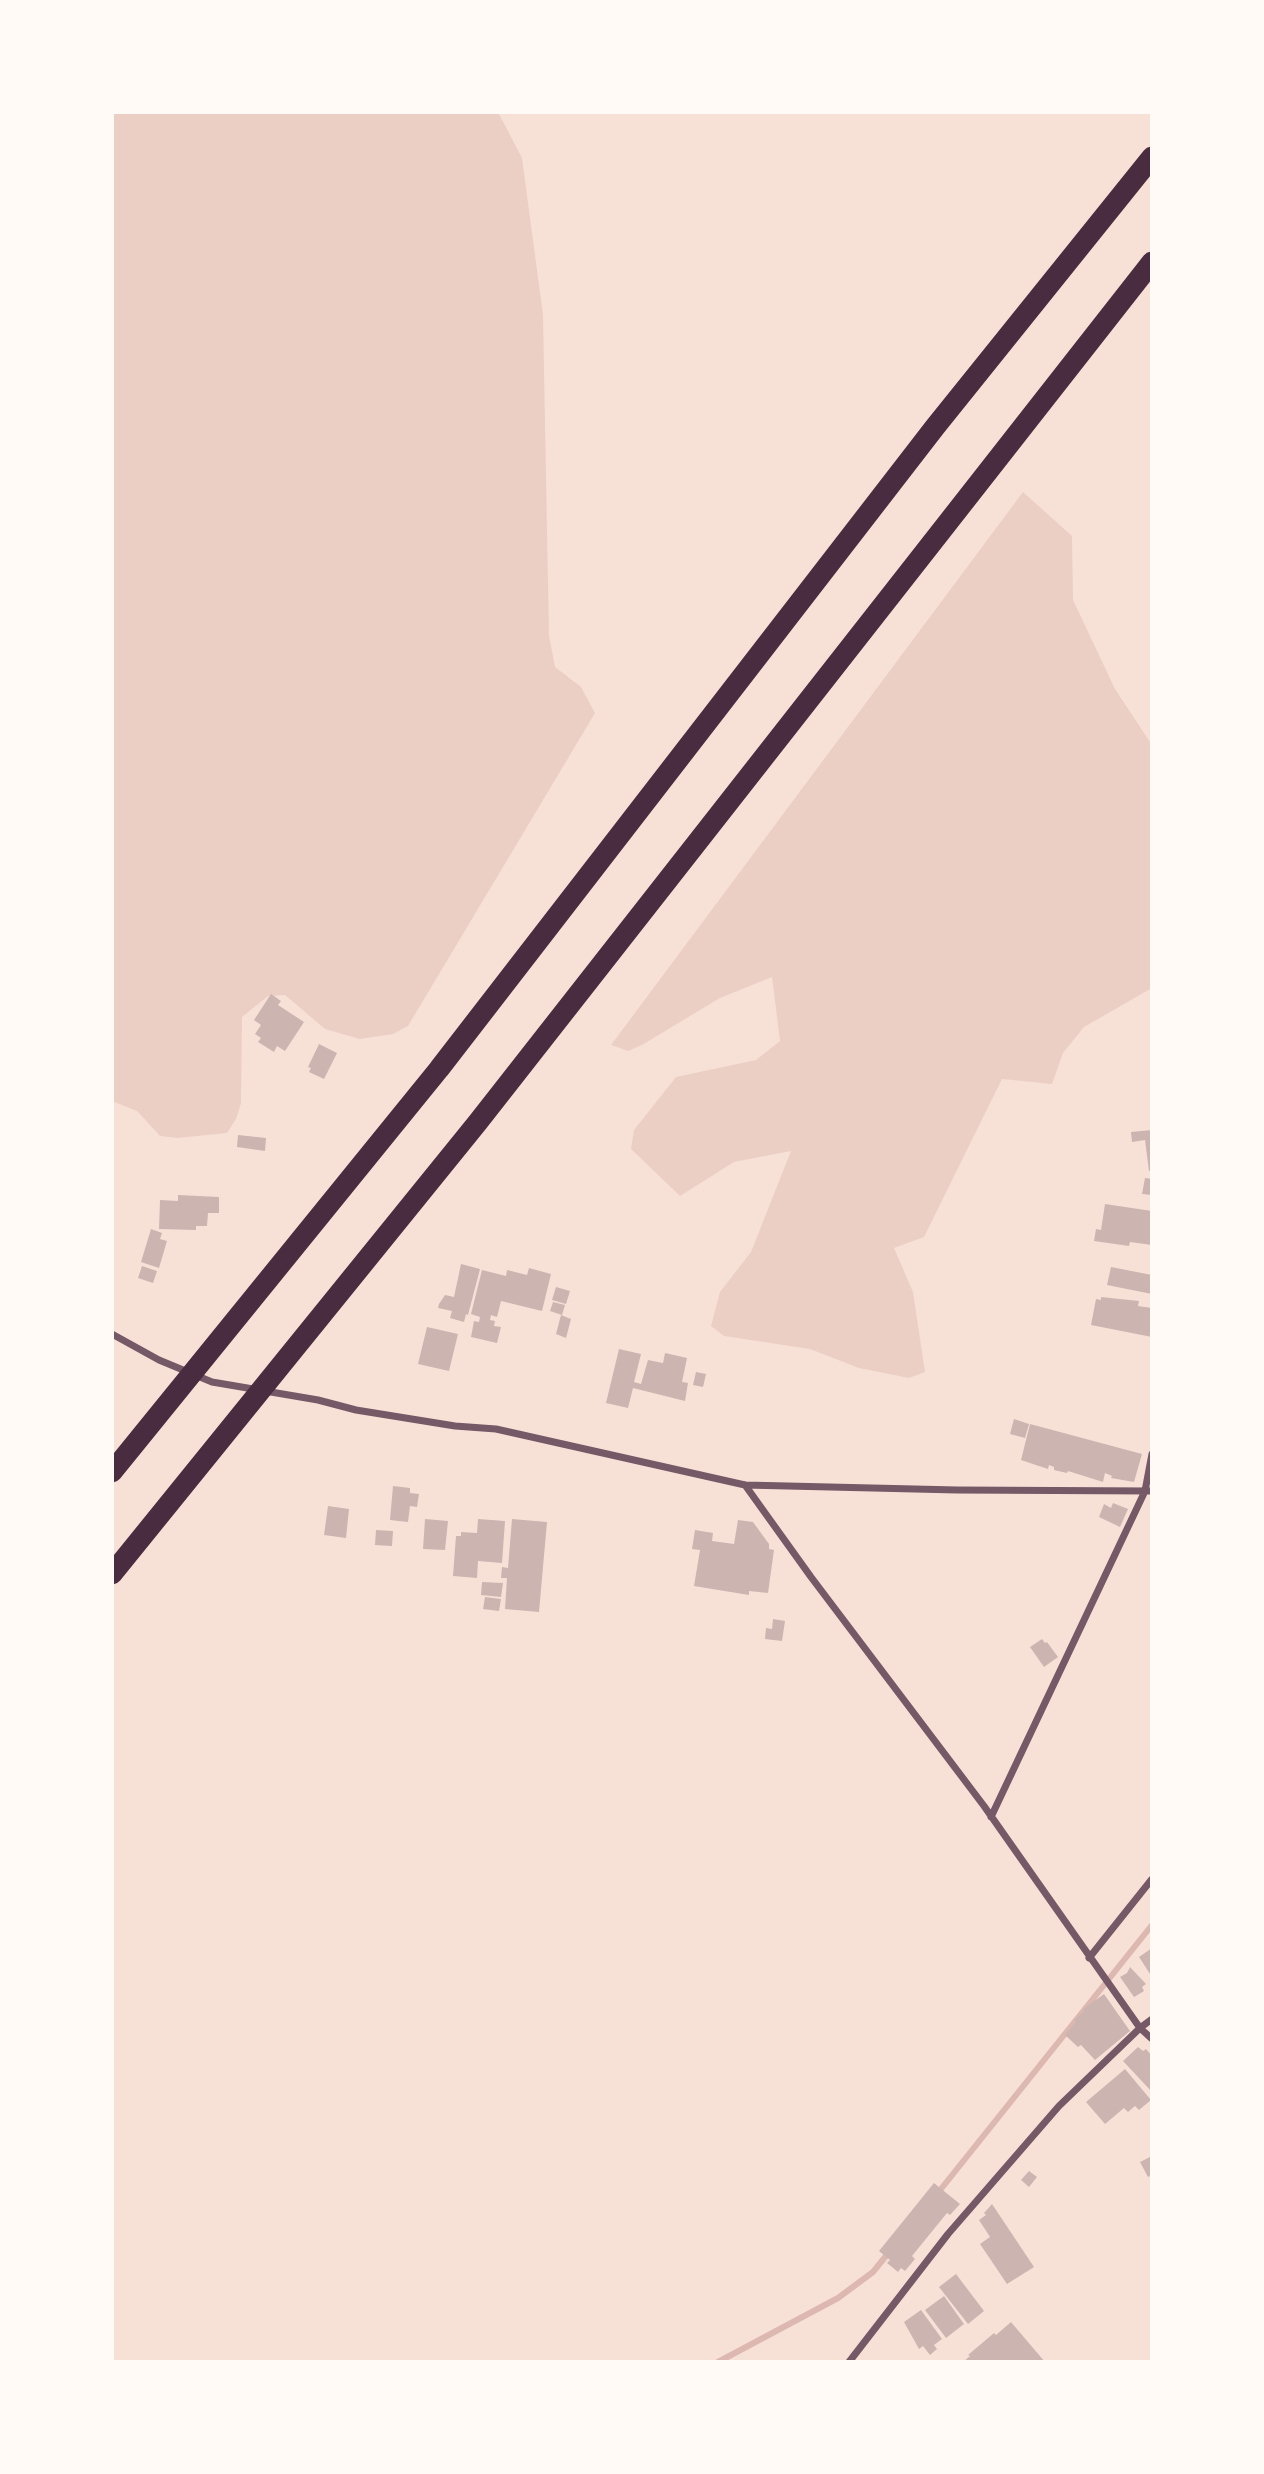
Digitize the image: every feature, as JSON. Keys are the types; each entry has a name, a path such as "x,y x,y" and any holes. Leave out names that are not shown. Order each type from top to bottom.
{"highway":[{"path":"112,1472 439,1069 935,427 1152,156"},
{"path":"112,1574 478,1122 1152,262"}],"street":[{"path":"112,1334 159,1360 212,1382 318,1400 356,1410 455,1426 496,1429 745,1485 1148,1491"},
{"path":"991,1817 1148,1491 1152,1454"},
{"path":"745,1485 991,1817 1140,2028 1152,2039"},
{"path":"1089,1958 1152,1879"},
{"path":"849,2362 948,2234 1042,2126 1152,2019"}],"shaded area":[{"path":"112,112 498,112 522,158 543,315 549,636 555,667 581,687 595,713 408,1026 393,1034 360,1039 325,1029 285,995 268,996 242,1017 241,1103 236,1119 227,1133 177,1138 160,1136 137,1111 112,1101"},
{"path":"1023,492 1072,536 1073,600 1115,689 1152,745 1152,988 1084,1027 1063,1053 1052,1084 1002,1079 924,1237 894,1248 913,1292 925,1372 909,1378 859,1368 810,1349 724,1336 711,1326 720,1292 751,1252 791,1151 734,1162 680,1196 631,1149 634,1130 676,1077 756,1060 780,1041 772,977 720,998 628,1051 611,1045"}],"building":[{"path":"271,994 281,1001 278,1005 304,1022 285,1051 277,1046 274,1052 258,1042 261,1038 255,1034 261,1025 254,1020"},
{"path":"319,1044 337,1053 324,1079 309,1072 311,1068 308,1067"},
{"path":"1152,1130 1152,1171 1149,1171 1145,1140 1132,1142 1131,1132"},
{"path":"238,1135 266,1138 265,1151 237,1147"},
{"path":"1145,1178 1152,1179 1152,1195 1142,1194"},
{"path":"178,1195 219,1197 219,1213 208,1213 207,1226 196,1226 196,1230 159,1229 160,1200 178,1201"},
{"path":"1105,1204 1152,1211 1152,1245 1130,1242 1129,1246 1094,1241 1096,1229 1101,1230"},
{"path":"151,1229 162,1233 160,1239 167,1241 159,1268 141,1262"},
{"path":"461,1264 480,1269 464,1322 450,1318 452,1311 438,1308 445,1295 454,1297"},
{"path":"142,1266 157,1271 153,1283 138,1278"},
{"path":"1111,1267 1152,1275 1152,1294 1107,1285"},
{"path":"529,1268 551,1274 542,1311 501,1301 497,1317 491,1315 490,1320 495,1321 494,1326 501,1327 497,1343 471,1337 474,1321 479,1322 480,1317 471,1314 482,1270 506,1276 507,1270 527,1275"},
{"path":"556,1287 570,1291 566,1304 552,1300"},
{"path":"1101,1297 1139,1301 1138,1306 1152,1308 1152,1337 1091,1325 1096,1299 1101,1300"},
{"path":"553,1302 565,1305 562,1315 550,1311"},
{"path":"561,1315 571,1319 566,1338 556,1334"},
{"path":"427,1327 458,1334 449,1371 418,1364"},
{"path":"619,1349 641,1354 634,1382 641,1384 648,1360 663,1363 665,1353 687,1358 682,1382 688,1383 685,1401 633,1388 628,1408 606,1403"},
{"path":"696,1372 706,1374 703,1387 693,1385"},
{"path":"1014,1419 1029,1424 1025,1438 1010,1434"},
{"path":"1030,1424 1142,1454 1134,1482 1111,1478 1112,1476 1105,1473 1103,1482 1068,1471 1054,1470 1054,1467 1049,1465 1048,1469 1021,1460"},
{"path":"393,1486 410,1488 410,1493 419,1494 417,1507 410,1506 408,1522 390,1520"},
{"path":"1113,1503 1128,1509 1120,1527 1099,1517 1104,1504 1111,1508"},
{"path":"328,1506 349,1509 346,1538 324,1535"},
{"path":"425,1519 448,1521 445,1550 423,1549"},
{"path":"478,1519 505,1521 502,1563 478,1561 477,1578 453,1576 456,1536 461,1536 461,1532 477,1533"},
{"path":"512,1519 547,1522 539,1612 505,1609 507,1578 501,1578 502,1567 508,1568"},
{"path":"738,1520 753,1522 769,1544 769,1549 774,1550 768,1593 749,1591 749,1595 694,1586 700,1550 692,1549 695,1530 713,1533 712,1541 734,1544"},
{"path":"376,1530 393,1531 392,1546 375,1545"},
{"path":"482,1582 503,1583 501,1597 481,1595"},
{"path":"485,1597 501,1599 499,1611 483,1609"},
{"path":"773,1619 785,1621 782,1641 765,1639 766,1628 772,1629"},
{"path":"1042,1639 1058,1657 1044,1667 1030,1647"},
{"path":"1152,1948 1152,1977 1139,1957"},
{"path":"1130,1967 1146,1984 1142,1987 1144,1991 1134,1997 1120,1977 1127,1973"},
{"path":"1104,1994 1130,2031 1095,2060 1081,2045 1078,2047 1065,2035 1083,2009"},
{"path":"1138,2047 1143,2051 1146,2049 1152,2056 1152,2092 1123,2061"},
{"path":"1125,2069 1151,2100 1139,2110 1135,2106 1128,2112 1124,2108 1105,2124 1086,2102"},
{"path":"1152,2156 1152,2175 1148,2177 1140,2162"},
{"path":"1029,2171 1037,2177 1029,2187 1021,2180"},
{"path":"934,2183 960,2204 950,2215 947,2213 912,2256 915,2259 905,2271 901,2268 898,2272 887,2263 890,2260 879,2251"},
{"path":"992,2204 1034,2267 1007,2284 980,2244 990,2237 979,2220 986,2215 984,2213"},
{"path":"956,2274 984,2311 968,2324 939,2287"},
{"path":"944,2296 964,2324 946,2338 925,2310"},
{"path":"921,2310 942,2339 934,2345 937,2349 930,2355 923,2346 919,2349 904,2322"},
{"path":"1011,2322 1045,2362 963,2362 994,2333 996,2335"}],"waterway":[{"path":"937,2194 1152,1925"},
{"path":"718,2362 838,2298 873,2272 890,2251"}]}
